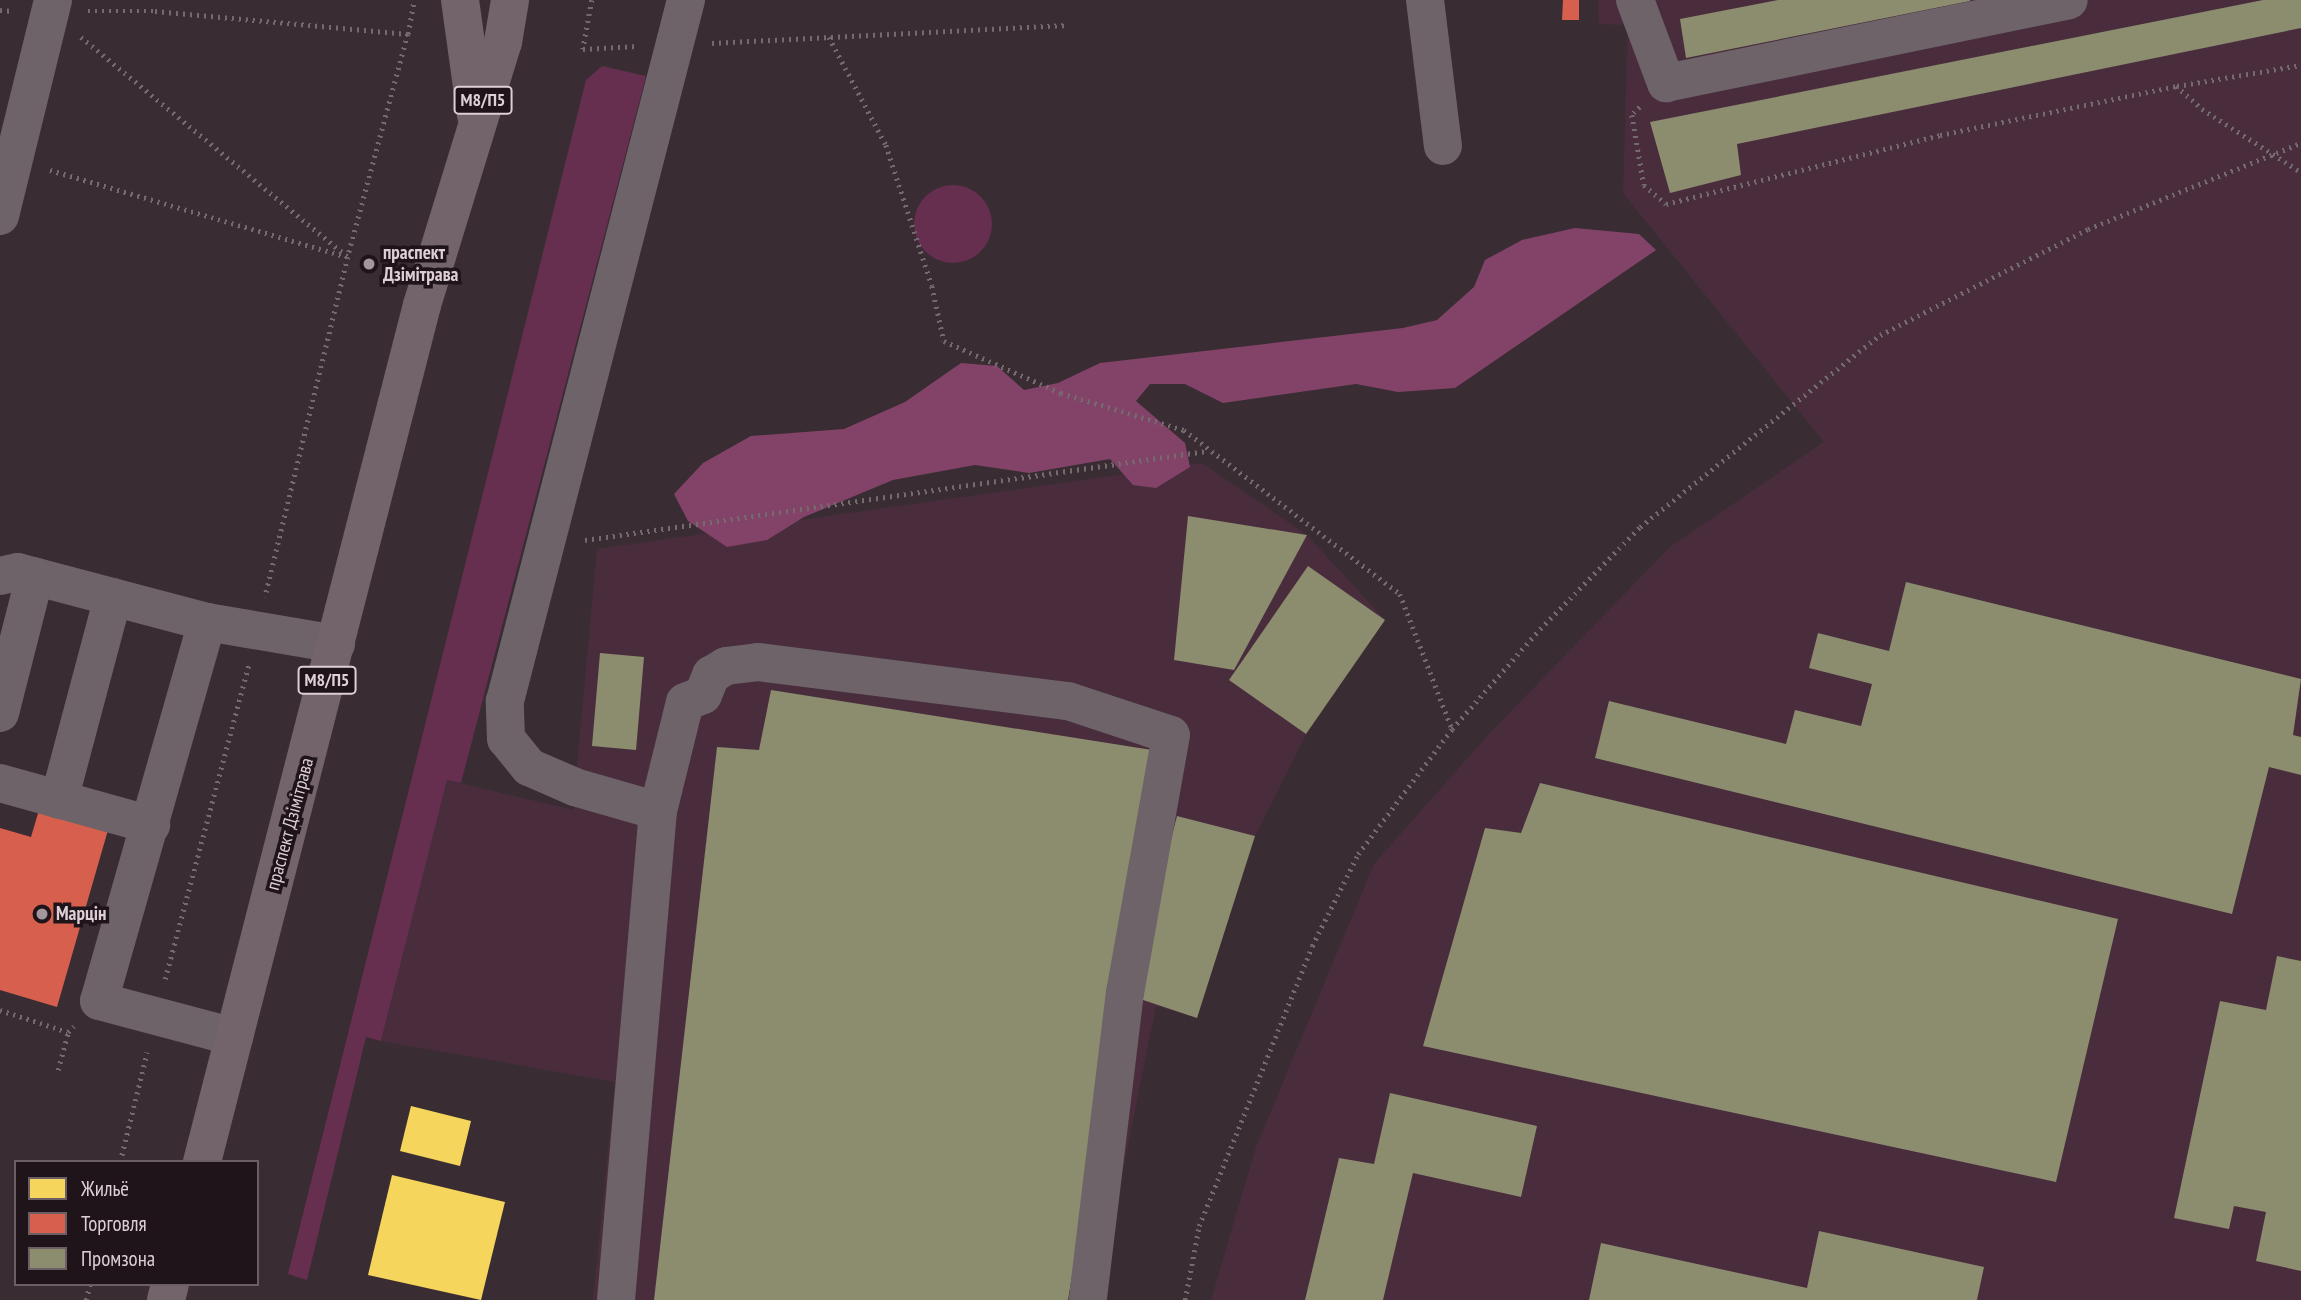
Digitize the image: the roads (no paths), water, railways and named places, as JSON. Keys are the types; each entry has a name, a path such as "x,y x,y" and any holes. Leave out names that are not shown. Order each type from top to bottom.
{"main road":[{"path":"460,0 477,120"},
{"name":"праспект Дзімітрава","path":"203,1160 422,305 503,42 510,0"}],"lane":[{"path":"658,811 575,787 529,767 506,739 505,701 686,0"},
{"path":"1425,0 1443,146"},
{"path":"1635,0 1666,83 2069,0"},
{"path":"0,216 16,160 51,6"},
{"path":"0,713 18,576 207,622 336,644"},
{"path":"58,800 113,597"},
{"path":"207,622 99,1001 234,1037"},
{"path":"616,1300 658,811 685,702 703,695 711,675 726,666 758,662 1068,701 1171,735 1125,992 1088,1300"},
{"path":"0,783 151,825"}],"place":[{"name":"праспект Дзімітрава","path":"369,264"},
{"name":"Марцін","path":"42,914"}]}
